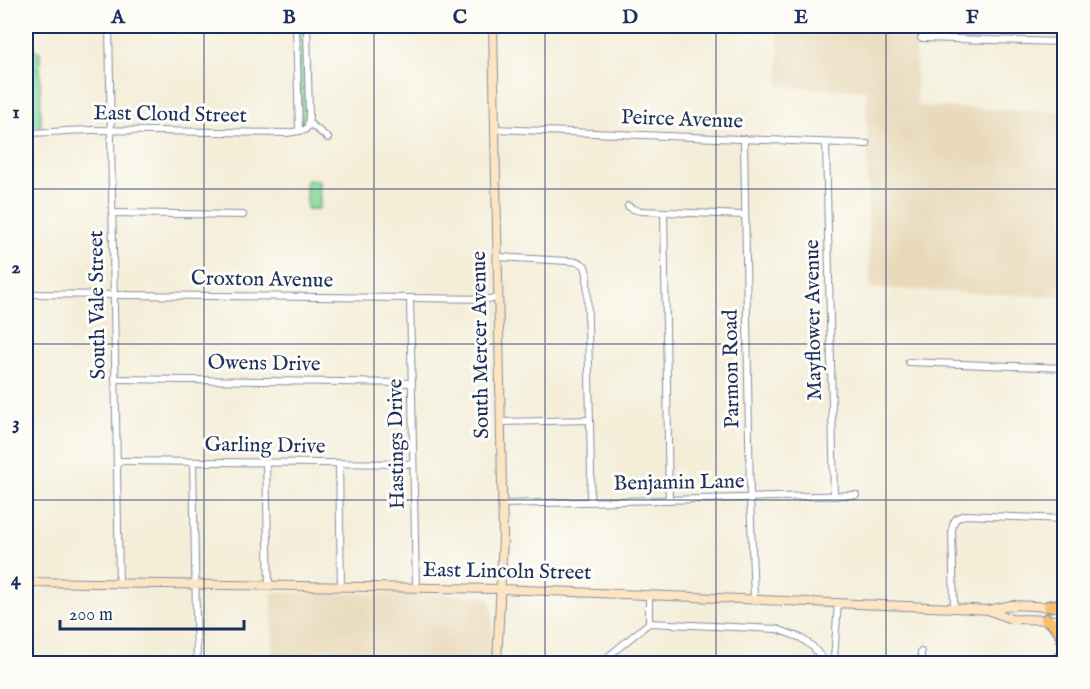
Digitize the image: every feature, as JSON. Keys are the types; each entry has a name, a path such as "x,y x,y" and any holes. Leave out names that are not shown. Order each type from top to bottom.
{"highway":[{"path":"1049,606 1065,606"},
{"path":"1046,620 1055,625 1063,639 1064,652 1056,663"}],"main road":[{"name":"South Mercer Avenue","path":"493,26 503,504 497,663"},
{"name":"East Lincoln Street","path":"26,582 501,589 754,598 988,610 1012,605 1049,606"},
{"name":"East Lincoln Street","path":"988,610 1011,618 1065,620"}],"street":[{"name":"South Vale Street","path":"109,26 119,583"},
{"path":"296,26 299,131 305,130 309,123 307,26"},
{"path":"1063,26 1065,98"},
{"path":"921,38 1063,42"},
{"path":"309,123 328,138"},
{"name":"Peirce Avenue","path":"495,129 867,144"},
{"name":"East Cloud Street","path":"26,133 65,130 287,133 299,131"},
{"name":"Parmon Road","path":"744,139 750,498 754,598"},
{"name":"Mayflower Avenue","path":"826,143 834,496"},
{"path":"628,206 639,211 745,215"},
{"path":"664,212 669,500"},
{"path":"112,213 243,215"},
{"path":"498,257 568,261 582,264 585,267 587,274 590,501"},
{"name":"Croxton Avenue","path":"26,294 499,299"},
{"name":"Hastings Drive","path":"410,299 416,588"},
{"path":"909,362 1065,368"},
{"name":"Owens Drive","path":"115,379 412,383"},
{"path":"501,422 590,420"},
{"name":"Garling Drive","path":"117,461 413,464"},
{"path":"193,462 197,663"},
{"path":"266,463 268,586"},
{"path":"339,464 341,587"},
{"name":"Benjamin Lane","path":"503,504 856,495"},
{"path":"954,608 952,530 954,521 958,517 967,515 1065,519"},
{"path":"649,594 649,623"},
{"path":"833,663 838,602"},
{"path":"599,663 649,623 777,629 801,638 813,647 827,663"},
{"path":"921,652 921,663"}],"shaded area":[{"path":"778,26 915,26 917,106 1061,112 1064,297 870,288 866,90 779,87"},
{"path":"272,592 483,596 489,599 492,606 492,663 273,663"}],"green space":[{"path":"298,26 304,26 307,121 302,125 301,124"},
{"path":"26,46 40,52 41,126 26,126"},
{"path":"307,180 318,180 319,182 320,206 318,209 307,208"}]}
